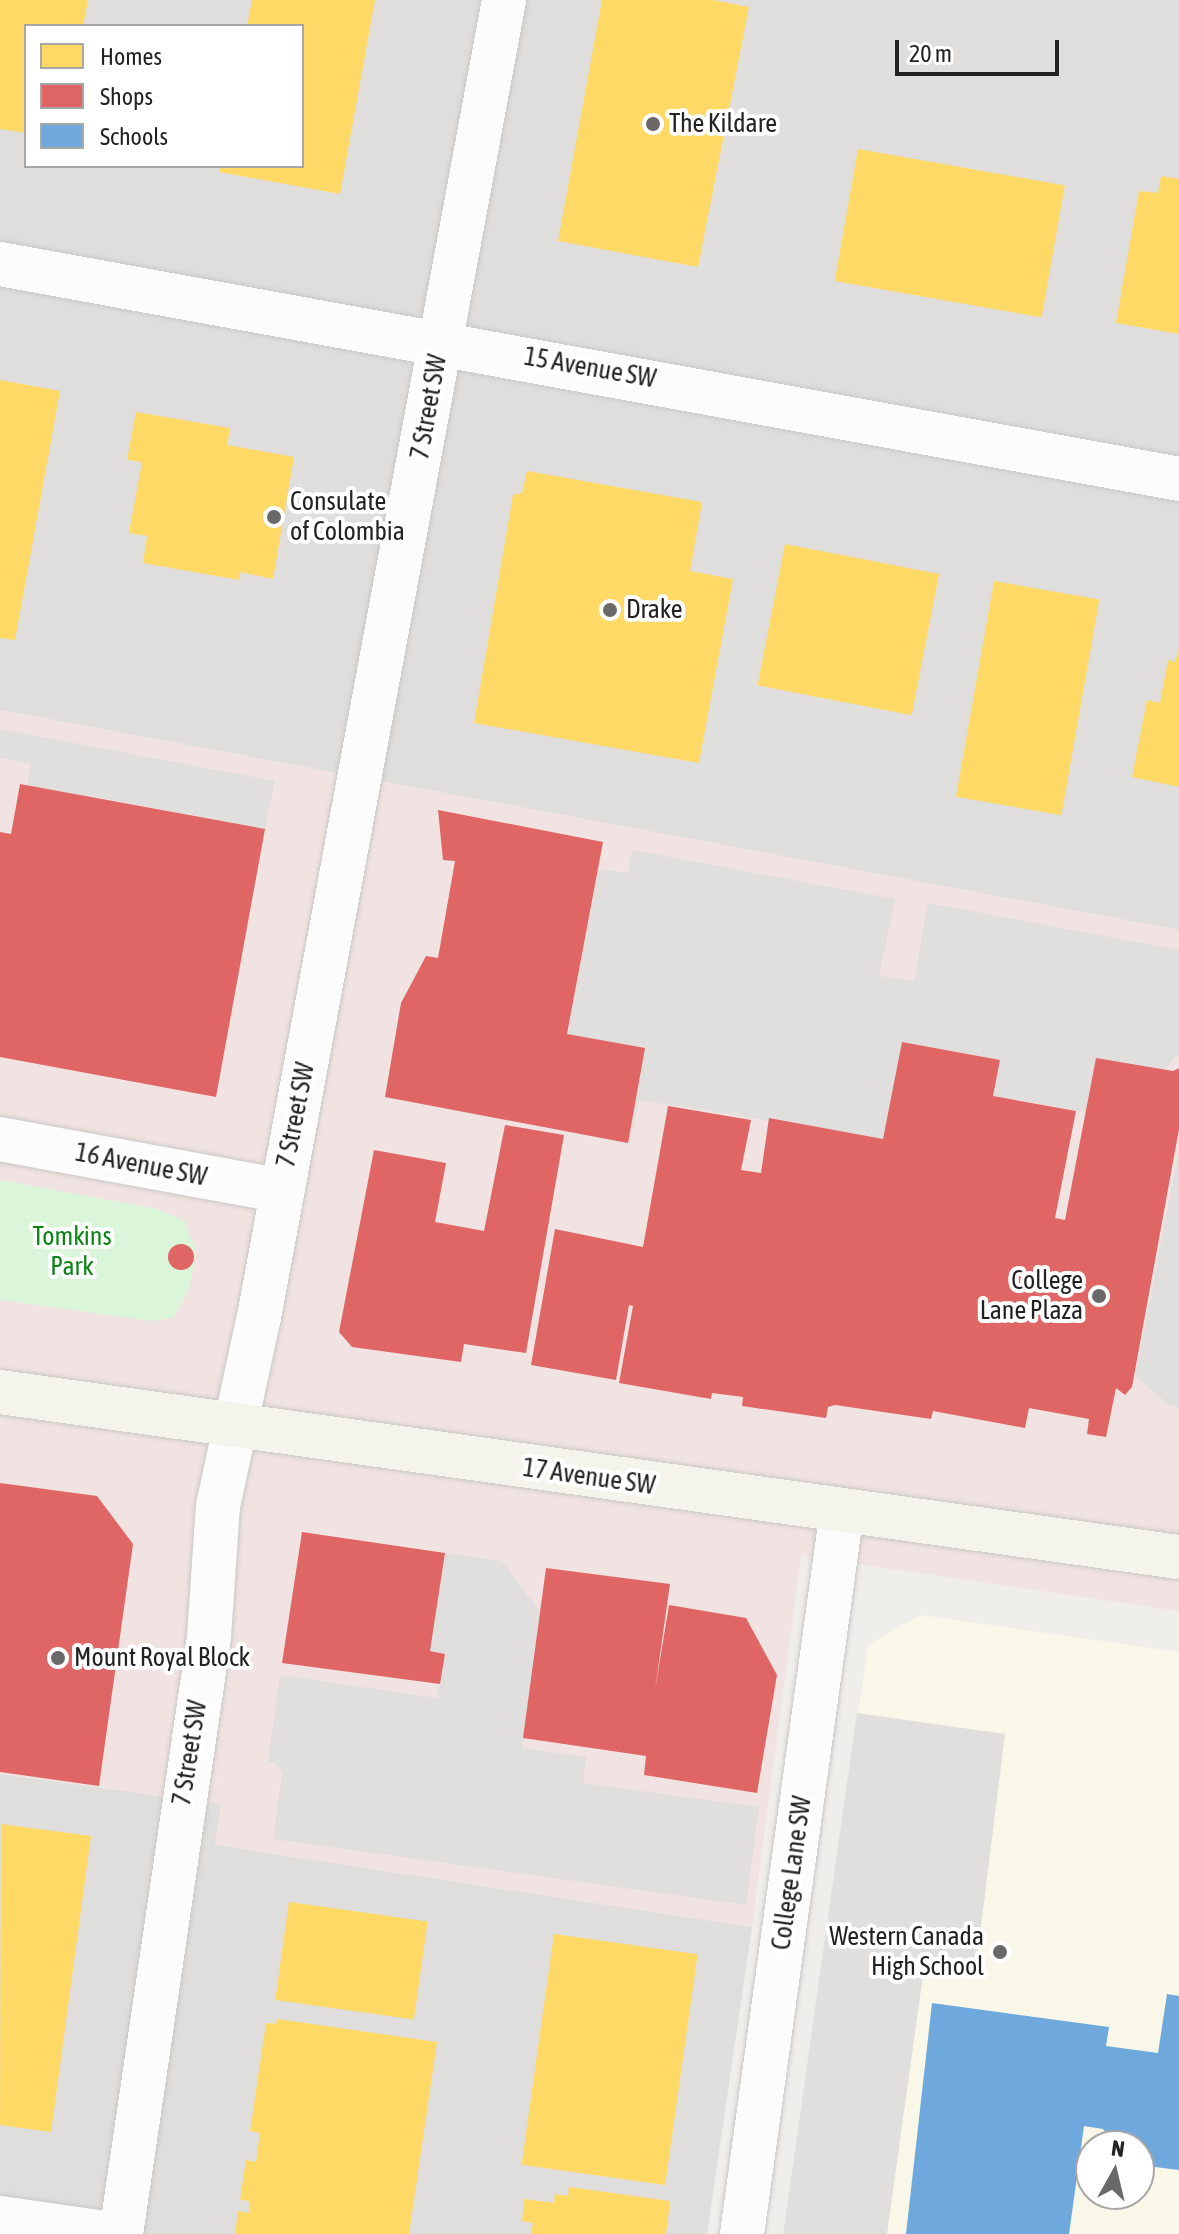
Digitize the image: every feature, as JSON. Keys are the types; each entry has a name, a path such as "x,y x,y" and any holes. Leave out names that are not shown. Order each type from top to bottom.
{"main road":[{"name":"17 Avenue SW","path":"0,1392 1179,1557"}],"street":[{"name":"7 Street SW","path":"121,2234 209,1637 216,1518 282,1191 504,0"},
{"name":"15 Avenue SW","path":"0,264 441,341 1179,479"},
{"name":"16 Avenue SW","path":"0,1139 282,1191"},
{"name":"College Lane SW","path":"742,2234 842,1511"},
{"path":"0,2218 111,2234"}],"shaded area":[{"path":"0,0 1179,0 1179,930 0,710"},
{"path":"749,7 835,20 772,310 731,303 713,270 698,267"},
{"path":"722,641 888,672 882,708 958,722 944,801 1062,822 1052,878 691,811"},
{"path":"82,645 267,681 257,729 73,693"},
{"path":"0,710 1179,930 1179,1611 801,1556 752,1927 215,1845 221,1804 0,1774"},
{"path":"0,729 275,781 265,829 91,796 80,847 18,835 31,764 0,758"},
{"path":"1082,772 1179,787 1179,897 1063,877"},
{"path":"632,850 895,899 879,976 914,981 928,903 1179,950 1179,1053 1164,1070 1096,1058 1086,1112 993,1096 1000,1060 903,1042 883,1139 639,1100 630,1144 580,1134 599,1040 567,1034 598,869 628,873"},
{"path":"1179,1150 1179,1407 1169,1405 1135,1376"},
{"path":"445,1553 502,1561 540,1612 522,1748 586,1757 583,1783 759,1807 746,1905 273,1839 282,1773 276,1763 268,1762 280,1675 437,1698 445,1654 430,1651"},
{"name":"Western Canada High School","path":"920,1615 1179,1652 1179,2234 783,2234 868,1645"},
{"path":"857,1713 1005,1734 976,1967 925,1961 887,2234 783,2234"},
{"path":"0,1774 221,1804 216,1845 752,1927 707,2234 0,2234"}],"green space":[{"name":"Tomkins Park","path":"0,1180 157,1209 184,1221 196,1250 189,1288 173,1318 152,1321 0,1300"}],"building: Homes":[{"path":"0,0 88,0 83,24 24,24 24,133 0,129"},
{"path":"252,0 375,0 340,194 219,172 220,168 304,168 304,24 247,24"},
{"name":"The Kildare","path":"602,0 713,0 749,7 698,267 558,241"},
{"path":"858,149 1065,185 1042,317 835,281"},
{"path":"1161,176 1179,179 1179,334 1116,323 1139,191 1158,193"},
{"path":"0,380 60,391 15,640 0,638"},
{"path":"136,412 230,428 227,445 294,457 273,579 240,572 239,580 143,563 147,536 129,533 142,462 127,460"},
{"name":"Drake","path":"527,471 702,502 690,571 733,579 699,763 474,723 513,495 522,493"},
{"path":"785,544 939,574 912,715 758,685"},
{"path":"994,581 1099,600 1061,815 956,797"},
{"path":"1179,649 1179,787 1132,777 1147,700 1160,703 1168,660 1175,662"},
{"path":"1,1824 91,1836 51,2132 0,2125"},
{"path":"289,1902 428,1921 414,2020 275,2000"},
{"path":"554,1934 698,1954 665,2185 522,2165"},
{"path":"277,2019 437,2042 409,2234 235,2234 238,2211 249,2213 250,2201 240,2200 246,2160 256,2162 260,2133 250,2131 266,2023 276,2024"},
{"path":"569,2187 670,2201 666,2234 531,2234 533,2223 522,2221 524,2199 554,2203 555,2194 568,2196"}],"building: Shops":[{"path":"20,784 265,829 216,1097 0,1057 0,832 11,834"},
{"path":"438,810 603,842 567,1034 645,1048 628,1143 385,1097 401,1003 426,956 438,958 455,861 443,860"},
{"path":"902,1042 1000,1060 993,1096 1076,1111 1055,1218 1065,1220 1096,1058 1173,1071 1179,1068 1179,1129 1132,1387 1125,1395 1116,1388 1106,1437 1087,1434 1089,1419 1029,1408 1025,1428 933,1411 931,1419 835,1405 828,1407 826,1418 742,1406 743,1397 712,1393 711,1399 619,1383 633,1306 629,1305 616,1380 531,1365 555,1229 643,1247 668,1106 751,1120 741,1170 761,1173 769,1118 883,1139"},
{"path":"505,1125 564,1135 526,1353 464,1344 461,1362 352,1347 339,1332 374,1150 446,1163 435,1222 484,1231"},
{"path":"181,1244 190,1248 194,1257 190,1266 181,1270 172,1266 168,1257 172,1248"},
{"name":"Mount Royal Block","path":"0,1483 97,1496 133,1544 99,1786 0,1772"},
{"path":"302,1532 445,1553 430,1651 445,1654 440,1684 282,1663"},
{"path":"546,1568 670,1584 655,1690 669,1605 746,1618 777,1675 757,1793 644,1775 646,1756 523,1738"}],"building: Schools":[{"path":"1167,1994 1179,1996 1179,2170 1155,2167 1155,2130 1104,2130 1084,2126 1083,2130 1075,2130 1075,2191 1069,2234 906,2234 932,2003 1109,2027 1106,2046 1158,2053"}],"place":[{"name":"The Kildare","path":"653,124"},
{"name":"Consulate of Colombia","path":"274,517"},
{"name":"Drake","path":"610,610"},
{"name":"College Lane Plaza","path":"1099,1296"},
{"name":"Mount Royal Block","path":"58,1658"},
{"name":"Western Canada High School","path":"1000,1952"}]}
